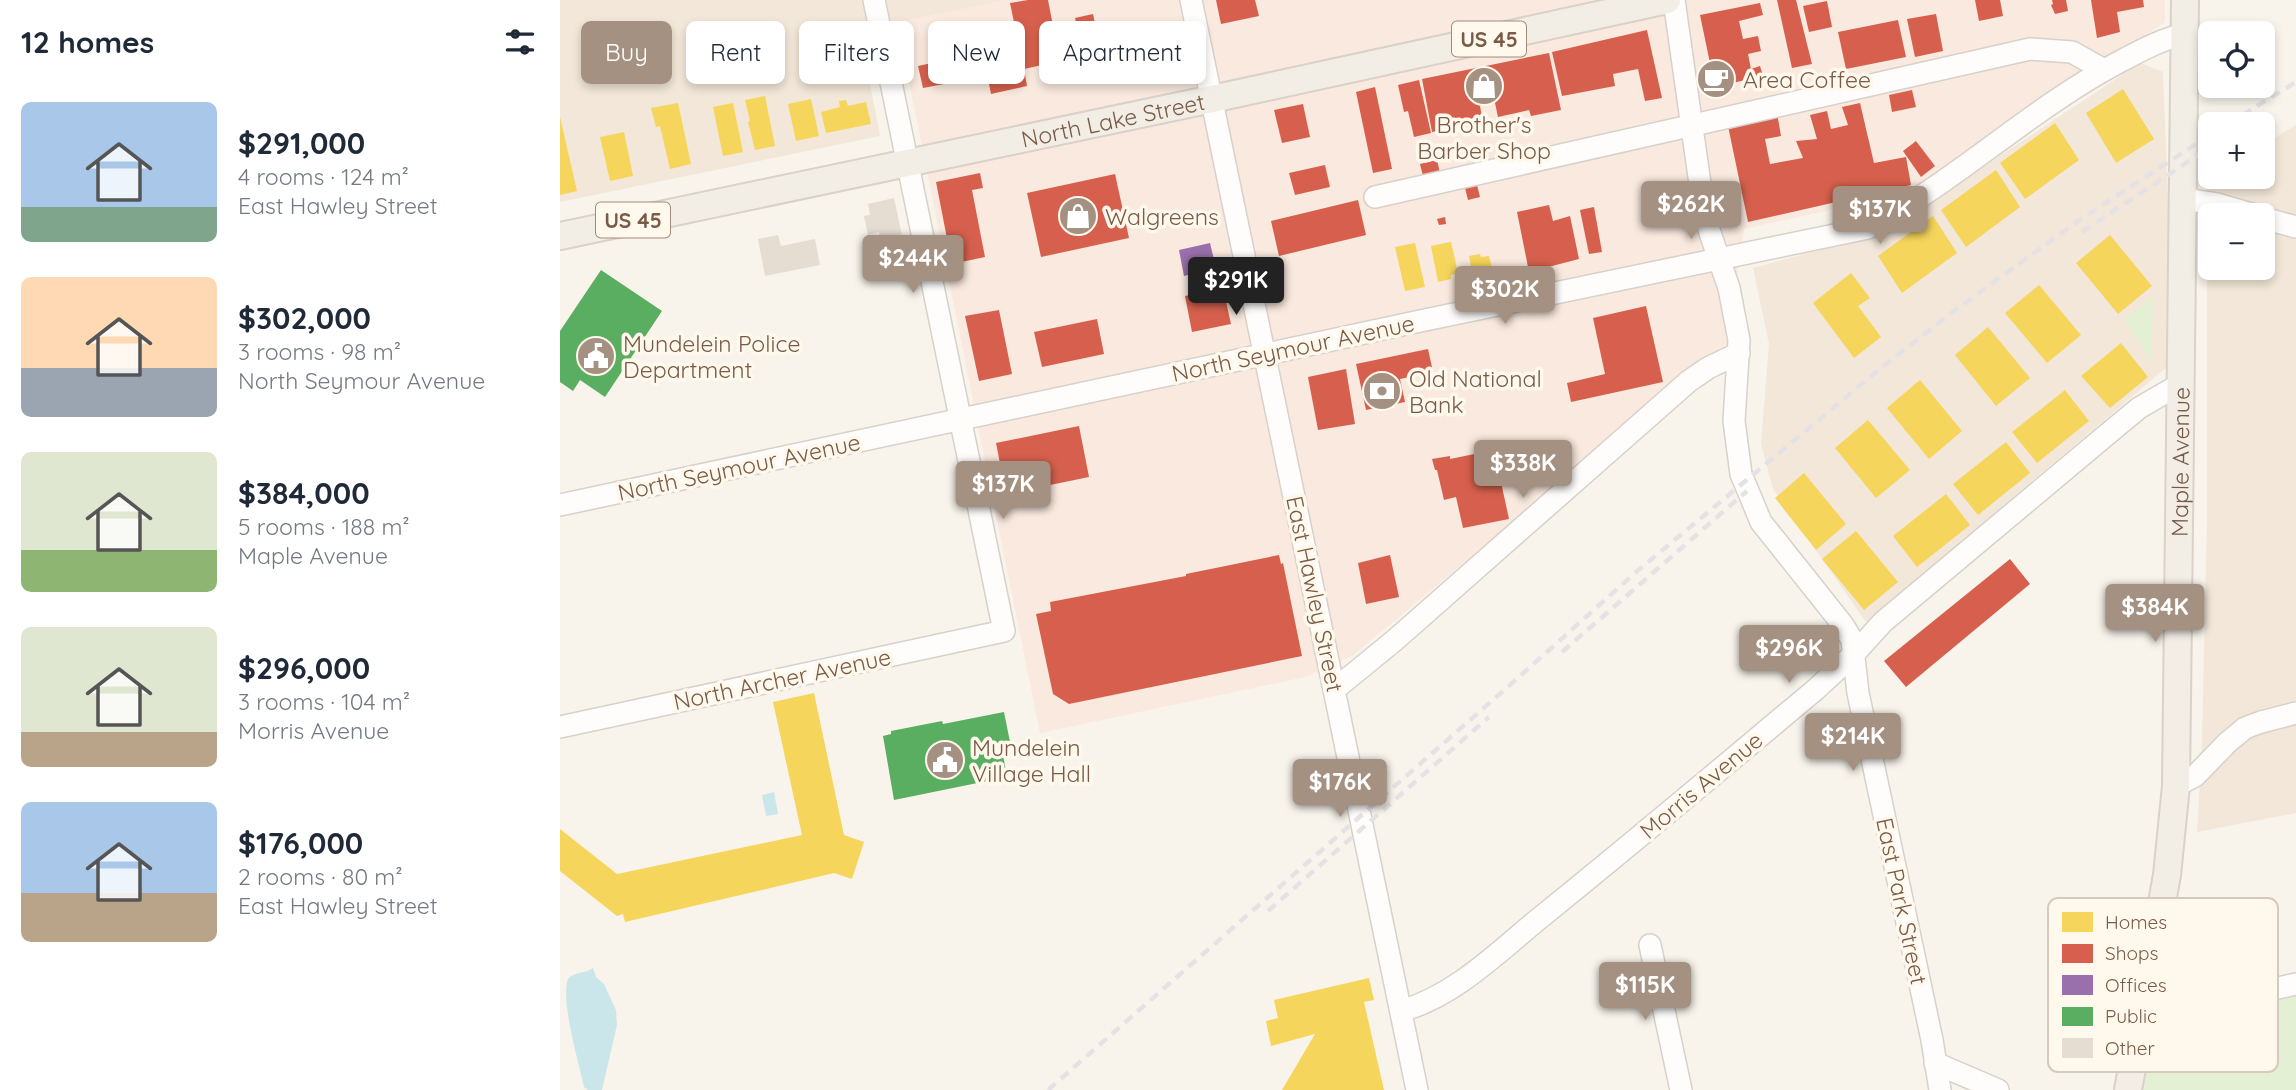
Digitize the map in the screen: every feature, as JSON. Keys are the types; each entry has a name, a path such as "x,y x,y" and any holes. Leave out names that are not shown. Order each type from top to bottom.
{"main road":[{"name":"North Lake Street","path":"560,236 1667,0"},
{"name":"Maple Avenue","path":"2163,898 2175,786 2185,0"},
{"name":"Maple Avenue","path":"2129,1090 2132,1072"}],"street":[{"path":"874,0 959,420"},
{"name":"East Hawley Street","path":"1191,0 1417,1090"},
{"name":"East Park Street","path":"1674,0 1702,198 1709,230 1729,288 1739,340 1734,421 1741,474 1760,522 1843,625 1852,640 1858,693 1940,1090"},
{"name":"North Seymour Avenue","path":"560,505 1868,228 1900,211 2059,98 2104,70 2166,38 2185,34"},
{"path":"1375,197 2030,49 2072,52 2104,70"},
{"path":"2184,199 2210,203"},
{"path":"2275,221 2296,227"},
{"path":"1335,689 1395,640 1689,381 1739,353"},
{"name":"Morris Avenue","path":"1401,1011 1435,999 1455,986 1783,717 1853,655 1883,622 2129,416 2182,383"},
{"name":"North Archer Avenue","path":"560,727 1004,631 959,420"},
{"path":"2175,786 2195,776 2245,728 2296,713"},
{"path":"1650,946 1681,1090"},
{"path":"2278,989 2296,985"},
{"path":"1935,1063 1998,1090"}],"shaded area":[{"path":"560,0 1006,0 907,21 799,21 799,84 870,84 880,136 560,202"},
{"path":"1006,0 2165,0 2165,22 1908,193 1744,229 1727,344 1352,656 1305,677 1040,733 909,84 914,84 914,21 902,21"},
{"path":"2140,63 2163,72 2174,361 1866,622 1773,489 1761,444 1769,344 1753,268 1885,232"},
{"path":"2296,125 2296,813 2197,832 2202,742 2207,518 2207,280 2275,280 2275,203 2207,203 2207,189 2275,189 2275,138"}],"green space":[{"path":"2153,297 2151,361 2124,320"},
{"path":"2296,984 2296,1090 2129,1090 2132,1072 2278,1072 2278,988"}],"water":[{"path":"774,792 778,814 766,816 762,795"},
{"path":"593,968 616,1010 617,1025 602,1090 588,1090 584,1087 566,1002 568,979"}],"building: Homes":[{"path":"2123,89 2154,139 2116,163 2086,113"},
{"path":"765,96 775,146 755,150 745,100"},
{"path":"811,99 819,136 796,141 788,104"},
{"path":"846,100 848,106 866,102 871,124 826,133 821,112 840,107 839,101"},
{"path":"678,103 691,164 670,169 660,126 656,127 651,108"},
{"path":"733,103 743,152 723,156 713,107"},
{"path":"560,117 577,191 560,195"},
{"path":"2055,123 2079,160 2025,199 2000,163"},
{"path":"624,132 633,176 610,181 600,137"},
{"path":"1996,170 2020,207 1966,247 1941,210"},
{"path":"1933,216 1957,253 1902,293 1878,256"},
{"path":"2110,235 2152,286 2118,314 2076,263"},
{"path":"1451,242 1458,273 1451,275 1451,279 1438,282 1431,246"},
{"path":"1415,243 1425,287 1405,291 1395,247"},
{"path":"1480,254 1481,257 1489,256 1492,268 1484,270 1485,274 1473,276 1469,256"},
{"path":"1851,273 1870,298 1858,306 1881,337 1854,358 1813,303"},
{"path":"2039,285 2081,335 2047,363 2005,313"},
{"path":"1988,327 2030,378 1996,406 1955,355"},
{"path":"2121,343 2148,377 2110,408 2081,376"},
{"path":"1920,380 1962,431 1929,459 1887,408"},
{"path":"2065,390 2089,421 2037,463 2012,432"},
{"path":"1868,420 1910,470 1876,498 1835,448"},
{"path":"2006,442 2030,473 1978,515 1953,484"},
{"path":"1804,473 1846,524 1816,550 1775,498"},
{"path":"1946,494 1970,525 1917,567 1893,536"},
{"path":"1856,531 1898,582 1864,610 1822,559"},
{"path":"814,693 844,835 864,842 852,879 834,873 625,922 623,914 617,916 560,871 560,829 617,874 802,835 773,702"},
{"path":"1369,978 1374,1000 1364,1002 1384,1090 1282,1090 1315,1034 1271,1046 1266,1021 1278,1018 1274,1000"}],"building: Shops":[{"path":"1048,0 1052,21 1039,21 1039,66 1025,69 1025,21 1014,21 1010,3"},
{"path":"1216,0 1255,0 1259,16 1221,24"},
{"path":"1777,0 1796,0 1812,64 1792,68"},
{"path":"1975,0 2000,0 2003,16 1979,21"},
{"path":"2052,0 2066,0 2068,11 2055,14"},
{"path":"2091,0 2143,0 2144,7 2117,12 2120,32 2097,38"},
{"path":"1827,1 1832,27 1809,32 1803,6"},
{"path":"1760,3 1763,15 1739,21 1743,39 1758,36 1761,51 1748,54 1751,69 1760,66 1763,76 1715,87 1700,15"},
{"path":"1093,14 1094,21 1076,21 1075,18"},
{"path":"1936,14 1943,51 1915,57 1907,19"},
{"path":"1898,20 1906,57 1846,69 1838,32"},
{"path":"1647,30 1662,98 1645,101 1638,69 1613,74 1615,86 1562,96 1552,52"},
{"path":"1549,53 1561,110 1531,116 1529,110 1498,117 1495,103 1480,106 1483,122 1432,132 1422,79"},
{"path":"928,64 928,84 944,84 923,88 918,66"},
{"path":"1025,75 1027,86 991,94 989,84 1025,84"},
{"path":"1419,80 1431,133 1414,137 1408,111 1404,112 1398,85"},
{"path":"1375,87 1392,169 1373,173 1356,92"},
{"path":"1912,90 1916,107 1892,112 1889,95"},
{"path":"1860,103 1874,163 1906,157 1911,185 1748,222 1728,126 1777,113 1781,136 1765,139 1770,164 1803,158 1796,141 1817,139 1810,115 1827,111 1831,129 1848,125 1842,107"},
{"path":"1303,104 1310,137 1282,143 1274,110"},
{"path":"1916,141 1935,166 1921,177 1903,151"},
{"path":"1437,160 1440,173 1423,176 1420,164"},
{"path":"1325,165 1330,187 1295,195 1289,173"},
{"path":"980,173 983,188 972,190 985,257 952,264 936,182"},
{"name":"Walgreens","path":"1115,174 1129,238 1041,257 1027,193"},
{"path":"1476,181 1480,197 1468,200 1464,184"},
{"path":"1358,200 1366,235 1279,256 1271,221"},
{"path":"1549,205 1553,221 1570,216 1579,259 1529,272 1517,212"},
{"path":"1594,207 1602,252 1589,254 1580,210"},
{"path":"1445,217 1446,224 1439,225 1437,219"},
{"path":"1223,288 1231,324 1192,332 1185,296"},
{"path":"1646,306 1663,382 1571,402 1567,383 1605,374 1593,318"},
{"path":"999,310 1012,374 979,381 965,316"},
{"path":"1097,319 1104,354 1042,367 1034,332"},
{"name":"Old National Bank","path":"1428,349 1433,372 1400,379 1405,402 1366,410 1356,364"},
{"path":"1346,369 1355,424 1318,430 1308,377"},
{"path":"1079,426 1089,477 1006,494 996,443"},
{"path":"1494,450 1509,519 1463,528 1456,497 1444,500 1432,459 1450,456 1450,459"},
{"path":"1279,555 1281,564 1283,563 1302,656 1069,704 1053,694 1036,614 1051,611 1050,602"},
{"path":"1390,555 1399,597 1366,604 1358,563"},
{"path":"2010,559 2030,584 1906,687 1884,661"}],"building: Offices":[{"path":"1210,243 1216,268 1184,276 1179,250"}],"building: Public":[{"name":"Mundelein Police Department","path":"601,270 662,311 605,397 580,380 573,391 560,382 560,331"},
{"name":"Mundelein Village Hall","path":"1004,712 1010,742 1001,744 1007,777 894,800 883,736 891,734 891,731"}],"building: Other":[{"path":"894,198 904,245 883,250 879,232 868,235 864,216 870,215 868,204"},
{"path":"778,235 781,246 815,239 820,265 765,276 758,239"}],"railway":[{"path":"2247,112 2296,82"},
{"path":"1048,1090 1635,573 1881,368 2078,221 2198,143"},
{"path":"2082,232 2198,155"},
{"path":"1562,652 1747,491"},
{"path":"1268,911 1489,717"}],"place":[{"name":"Area Coffee","path":"1716,79"},
{"name":"Brother's Barber Shop","path":"1484,86"},
{"name":"Walgreens","path":"1078,216"},
{"name":"Mundelein Police Department","path":"596,356"},
{"name":"Old National Bank","path":"1382,391"},
{"name":"Mundelein Village Hall","path":"945,760"}]}
